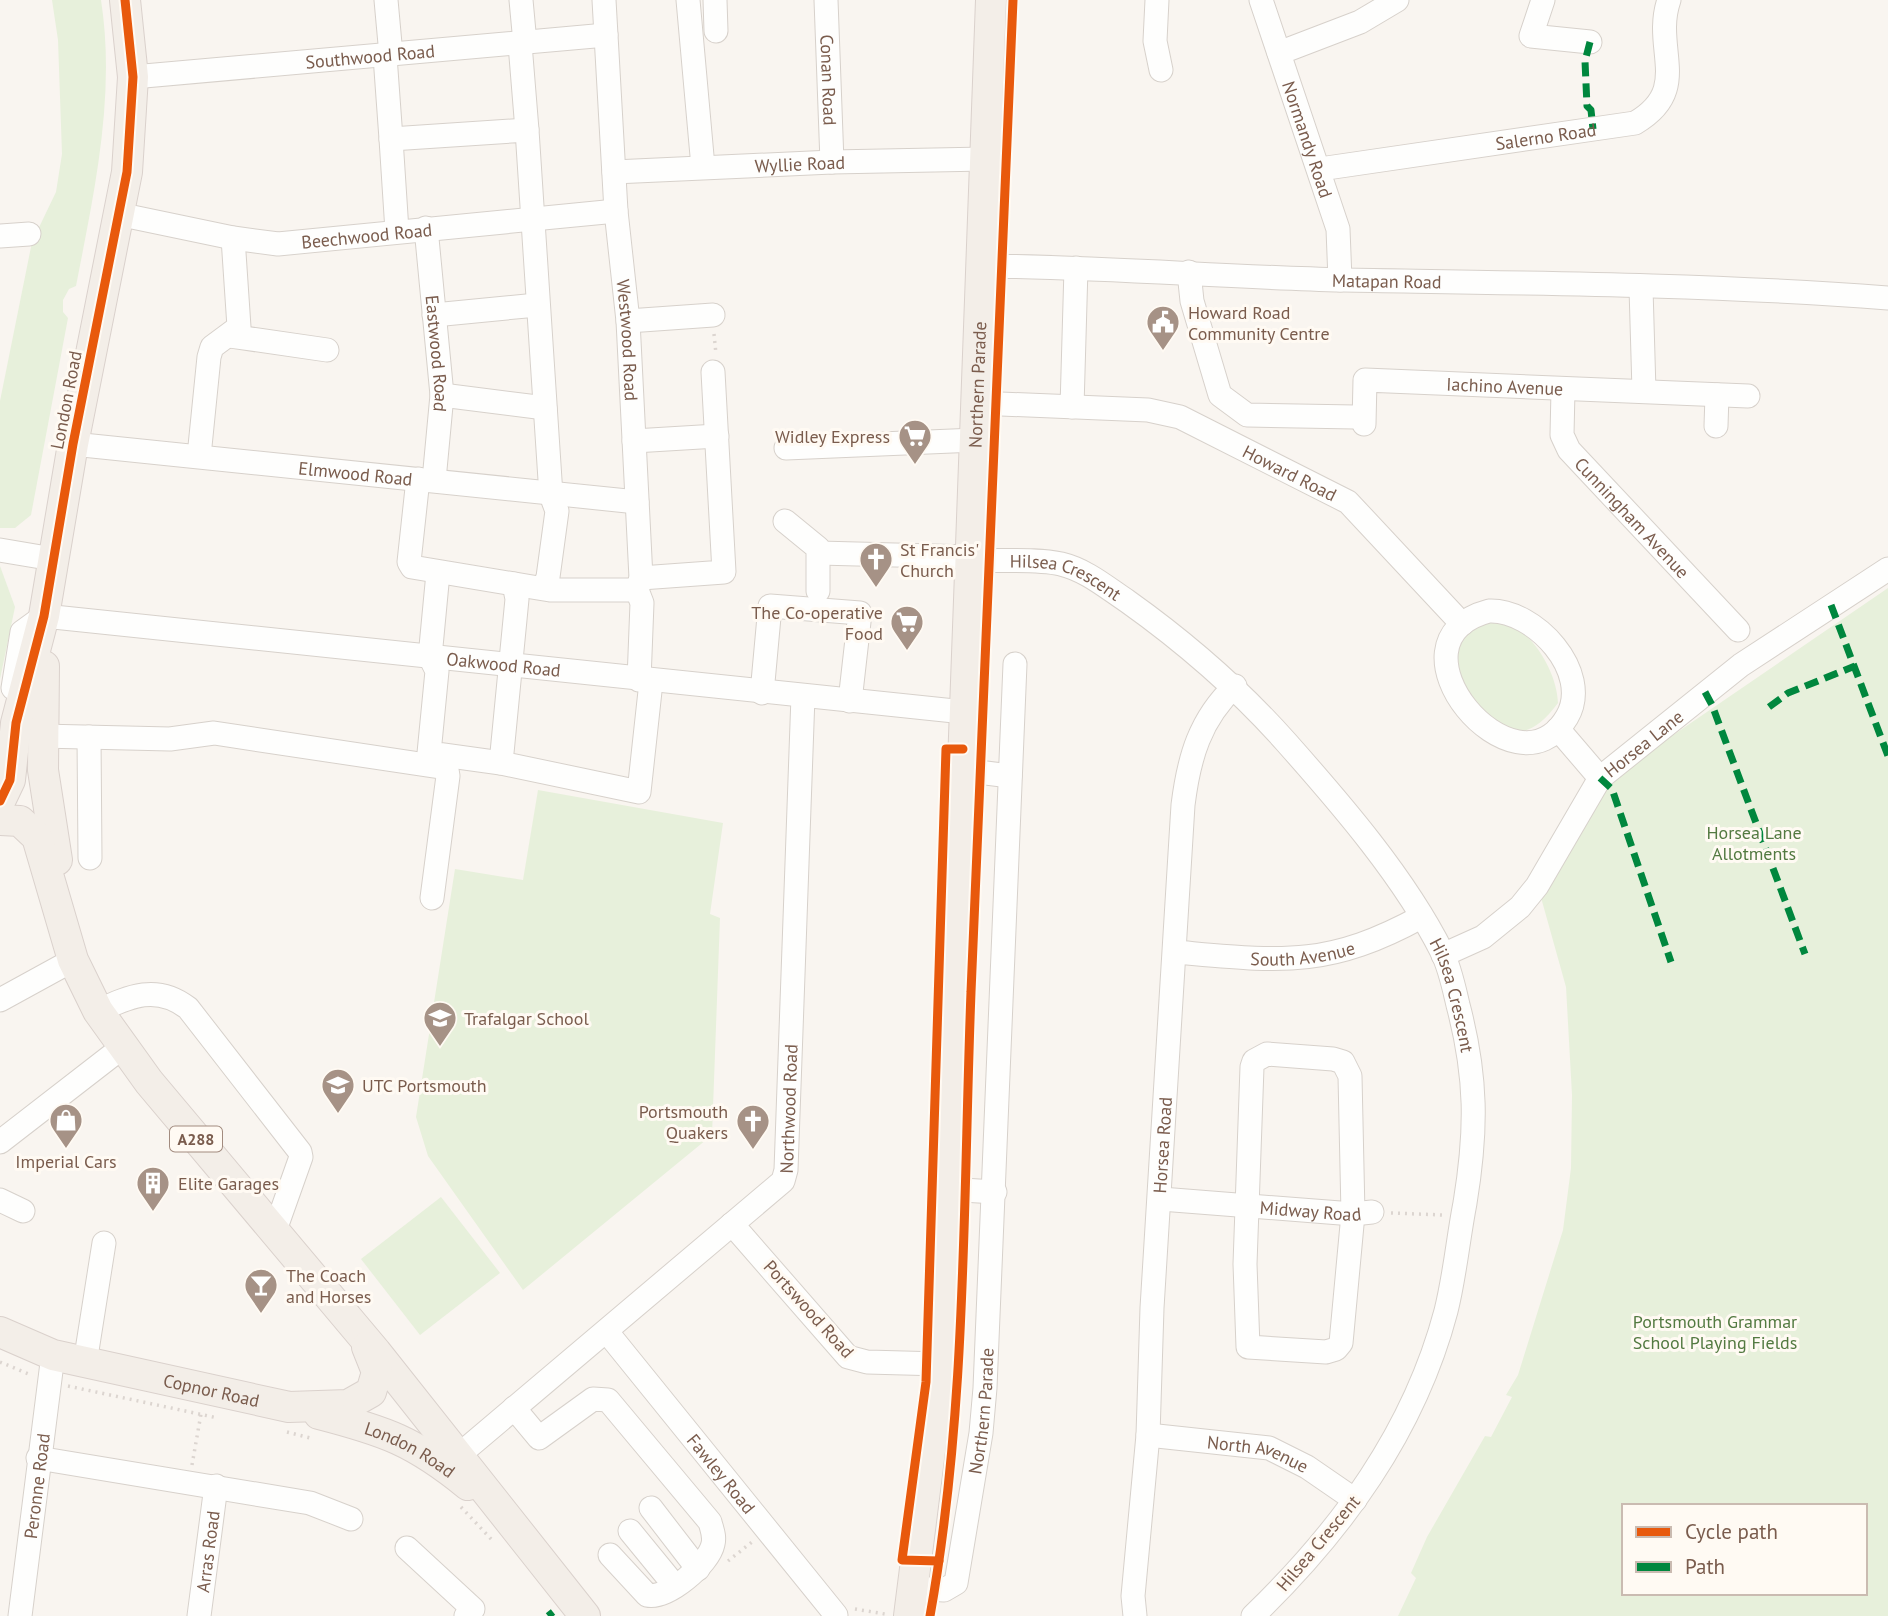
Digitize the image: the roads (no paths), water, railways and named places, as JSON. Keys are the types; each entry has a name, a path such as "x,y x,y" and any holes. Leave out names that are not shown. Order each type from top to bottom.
{"main road":[{"name":"London Road","path":"0,801 10,780 16,723 44,616 73,444 127,172 133,77 125,0"},
{"name":"Northern Parade","path":"904,1606 942,1364 946,1189 978,403 991,0"},
{"name":"London Road","path":"44,616 41,736 48,815 60,885 59,916"},
{"name":"A288","path":"0,820 20,821 37,837 73,960 98,1011 274,1233 364,1341"},
{"name":"Copnor Road","path":"0,1332 51,1368 85,1363 204,1401 283,1418 336,1407 365,1397 375,1386 377,1372 364,1341"},
{"name":"London Road","path":"364,1341 459,1455 503,1535"},
{"name":"London Road","path":"283,1418 373,1429 414,1445 471,1487 503,1535 585,1616"}],"street":[{"path":"386,0 397,231"},
{"path":"521,0 537,305 551,495 557,511 548,578 544,587"},
{"name":"Westwood Road","path":"501,763 639,792 645,681 642,603 628,321 616,211 604,0"},
{"path":"688,0 703,167"},
{"path":"715,0 716,31"},
{"name":"Conan Road","path":"825,0 832,162"},
{"path":"1157,0 1155,41 1161,70"},
{"name":"Normandy Road","path":"1261,0 1338,229 1340,280"},
{"path":"1279,53 1360,22 1397,0"},
{"path":"1543,0 1531,36 1590,42"},
{"name":"Salerno Road","path":"1320,169 1635,124 1660,105 1666,93 1669,82 1665,13 1669,0"},
{"name":"Southwood Road","path":"133,77 606,35"},
{"path":"391,139 527,130"},
{"name":"Wyllie Road","path":"614,172 832,162 985,159"},
{"name":"Beechwood Road","path":"118,214 233,238 296,243 616,211"},
{"name":"Eastwood Road","path":"426,228 442,395 409,562 412,567 438,573"},
{"path":"0,236 29,234"},
{"path":"199,456 212,346 230,336 239,327 233,238"},
{"name":"Matapan Road","path":"983,266 1340,280 1562,282 1641,288 1790,291 1888,298"},
{"path":"1072,407 1076,268"},
{"name":"Iachino Avenue","path":"1189,272 1192,301 1220,395 1247,415 1360,421 1365,380 1748,396"},
{"path":"1641,288 1644,391"},
{"path":"434,314 537,305"},
{"path":"628,321 713,315"},
{"path":"230,336 327,350"},
{"path":"514,584 517,599 501,763 429,753 436,671 430,657 438,573 544,587 550,590 639,584 724,572 713,372"},
{"name":"Cunningham Avenue","path":"1563,390 1562,435 1569,450 1738,630"},
{"path":"442,395 545,408"},
{"path":"1716,426 1717,395"},
{"name":"Howard Road","path":"978,403 1148,410 1180,417 1330,490 1363,515 1462,624"},
{"path":"634,441 717,436"},
{"path":"786,448 833,436 976,440"},
{"name":"Elmwood Road","path":"73,444 637,502"},
{"path":"785,521 813,541 819,553 818,592"},
{"path":"0,550 53,559"},
{"name":"Hilsea Crescent","path":"819,553 1060,564 1091,576 1166,629 1235,686 1327,789 1422,917 1443,955 1465,1030 1473,1084 1475,1143 1455,1271 1434,1350 1397,1434 1355,1500 1304,1565 1253,1616"},
{"name":"Horsea Lane","path":"1443,955 1483,937 1520,907 1537,886 1600,778 1741,665 1888,569"},
{"path":"762,693 770,606 860,613 850,701"},
{"path":"1499,611 1521,616 1536,628 1566,662 1574,683 1572,706 1558,729 1537,741 1521,743 1506,740 1485,726 1455,692 1447,676 1446,652 1462,624 1481,613 1499,611"},
{"path":"0,747 22,632 44,616"},
{"name":"Oakwood Road","path":"44,616 645,681 964,712"},
{"name":"Northern Parade","path":"904,1606 954,1587 958,1578 981,1433 995,1192 1015,664"},
{"name":"Horsea Road","path":"1135,1616 1133,1595 1148,1435 1183,804 1190,759 1209,713 1235,686"},
{"name":"Northwood Road","path":"459,1455 783,1181 786,1170 803,696"},
{"path":"1558,729 1600,778"},
{"path":"41,736 170,739 214,733 447,770 432,898"},
{"path":"89,737 90,858"},
{"path":"962,770 1010,776"},
{"name":"South Avenue","path":"1175,952 1259,959 1314,958 1367,944 1422,917"},
{"path":"0,1000 73,960"},
{"path":"98,1011 131,996 165,994 188,1007 302,1157 274,1233"},
{"path":"0,1142 124,1046"},
{"path":"1267,1054 1333,1059 1348,1068 1363,1213 1341,1343 1336,1349 1326,1352 1248,1347 1245,1264 1248,1206 1254,1061 1267,1054"},
{"path":"946,1189 995,1192"},
{"name":"Midway Road","path":"1161,1199 1363,1213"},
{"path":"0,1200 23,1211"},
{"name":"Portswood Road","path":"732,1224 848,1357 867,1362 942,1364"},
{"path":"85,1363 104,1243"},
{"name":"Fawley Road","path":"607,1332 842,1615"},
{"name":"Peronne Road","path":"20,1616 51,1368"},
{"path":"514,1408 539,1438 593,1399 608,1400 710,1522 713,1546 698,1569 659,1596 647,1595 610,1555"},
{"name":"North Avenue","path":"1148,1435 1269,1448 1307,1466 1355,1500"},
{"path":"38,1458 310,1503 351,1519"},
{"name":"Arras Road","path":"199,1616 216,1486"},
{"path":"652,1508 698,1569"},
{"path":"630,1531 675,1586"},
{"path":"407,1548 473,1614"}],"place":[{"name":"Howard Road Community Centre","path":"1163,352"},
{"name":"Widley Express","path":"915,466"},
{"name":"St Francis' Church","path":"876,589"},
{"name":"The Co-operative Food","path":"907,652"},
{"name":"Trafalgar School","path":"440,1048"},
{"name":"UTC Portsmouth","path":"338,1115"},
{"name":"Imperial Cars","path":"66,1150"},
{"name":"Portsmouth Quakers","path":"753,1151"},
{"name":"Elite Garages","path":"153,1213"},
{"name":"The Coach and Horses","path":"261,1315"}],"park label":[{"name":"Horsea Lane Allotments","path":"1754,842"},
{"name":"Portsmouth Grammar School Playing Fields","path":"1715,1331"}]}
